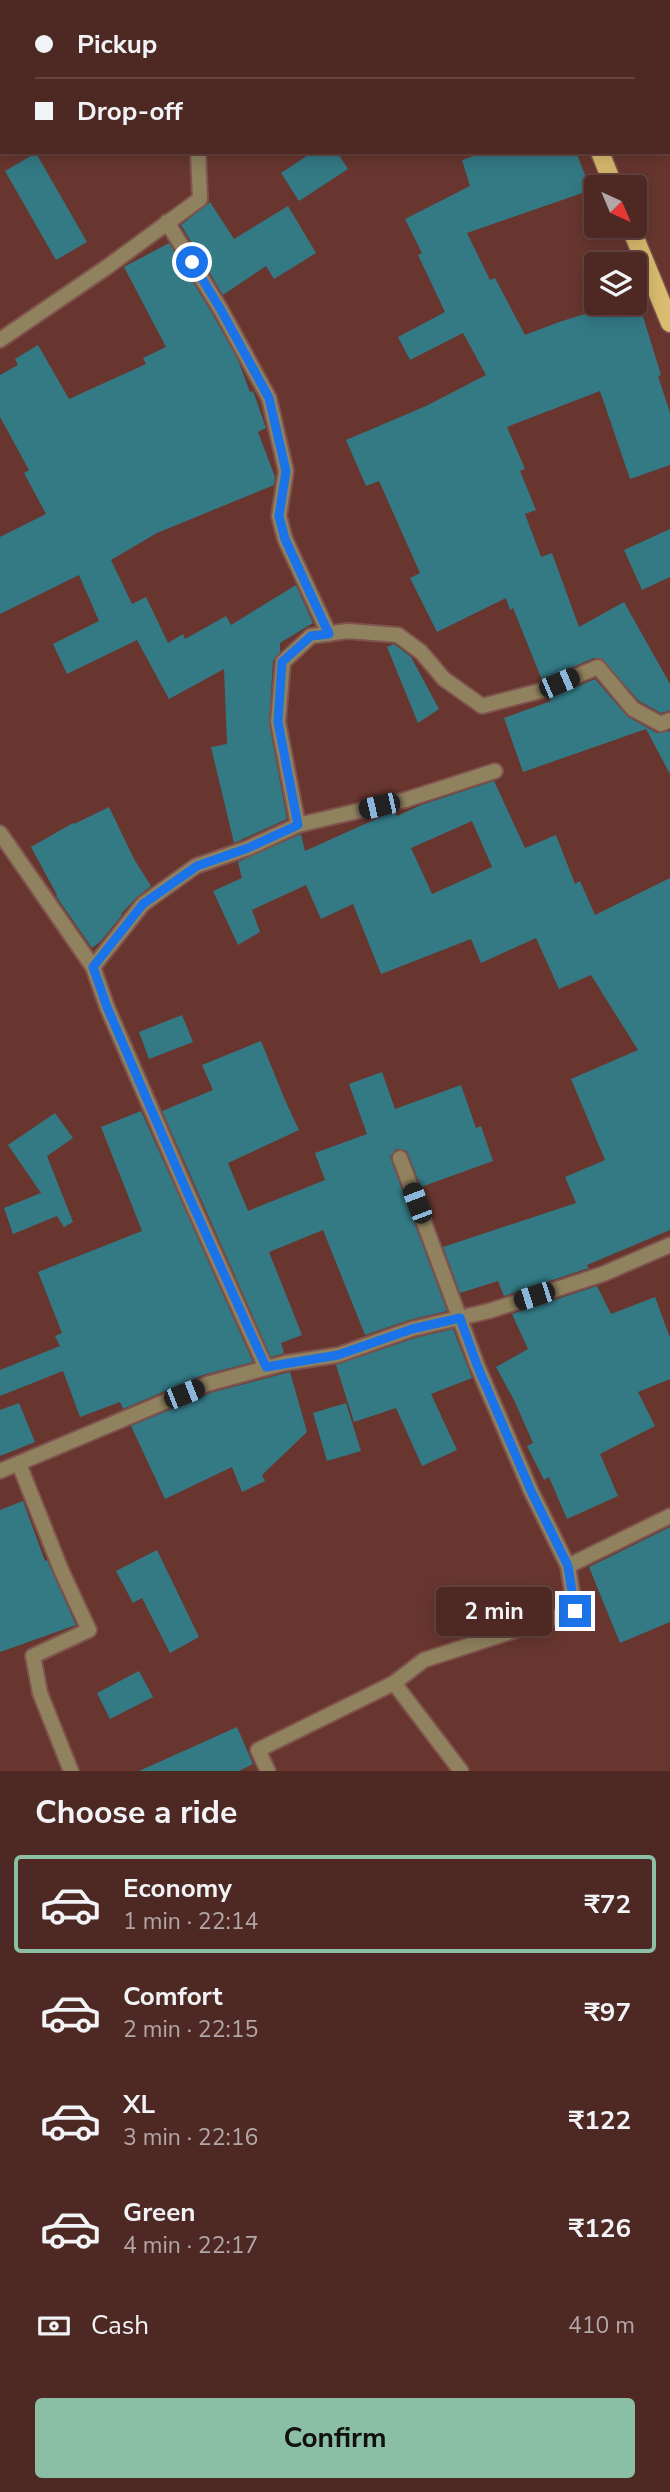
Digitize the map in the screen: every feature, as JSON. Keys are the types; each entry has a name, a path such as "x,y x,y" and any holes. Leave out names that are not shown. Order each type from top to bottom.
{"main road":[{"path":"601,154 609,175"},
{"path":"635,238 670,323"}],"street":[{"path":"0,340 200,199 198,154"},
{"path":"167,222 221,310 269,398 286,471 279,516 285,539 329,634"},
{"path":"298,825 278,722 282,662 311,636 348,631 398,635 421,653 444,679 482,706 540,691 598,667 633,709 661,724 670,720"},
{"path":"93,967 143,904 197,866 248,848 298,825 405,800 495,771"},
{"path":"0,833 93,967 107,1007 187,1192 266,1367"},
{"path":"268,1771 258,1750 394,1683 424,1660 575,1611 568,1566 531,1491 477,1365 400,1158"},
{"path":"0,1471 207,1384 266,1367 338,1355 412,1329 460,1318 603,1274 670,1245"},
{"path":"19,1464 62,1572 89,1630 33,1656 40,1693 71,1771"},
{"path":"568,1566 670,1516"},
{"path":"394,1683 461,1771"}],"building":[{"path":"37,154 87,242 56,260 5,171"},
{"path":"310,154 338,154 348,169 299,201 281,173"},
{"path":"480,154 577,154 585,175 584,192 467,233 490,280 495,278 525,335 584,314 643,315 670,413 670,465 630,479 600,391 507,427 525,469 520,471 536,510 525,514 541,557 552,553 579,627 624,602 670,684 670,710 661,713 639,701 601,658 594,658 542,680 513,608 510,610 506,598 437,632 410,578 420,573 379,481 366,486 346,440 426,406 486,375 463,333 410,360 398,337 445,312 418,255 422,253 405,219 470,186 462,160"},
{"path":"210,202 234,239 288,206 316,253 274,279 266,266 223,295 181,225"},
{"path":"169,243 238,360 250,392 253,391 266,428 258,432 275,477 274,485 157,533 111,560 132,604 146,597 168,643 183,634 185,639 226,616 231,625 296,585 313,623 280,643 280,652 273,661 269,723 287,819 234,843 211,747 227,744 224,669 169,699 137,640 67,674 53,644 99,621 79,575 0,614 0,537 46,514 24,473 29,470 0,417 0,375 18,365 15,359 38,345 69,399 146,364 143,358 166,347 124,267"},
{"path":"670,529 670,577 642,590 624,550"},
{"path":"394,644 411,657 439,709 418,723 387,647"},
{"path":"595,679 628,717 657,733 670,731 670,774 646,729 523,772 504,718 551,701 549,698"},
{"path":"494,781 525,848 556,835 575,884 580,881 595,915 670,878 670,1230 587,1265 589,1268 504,1296 498,1281 460,1293 443,1247 576,1203 565,1177 605,1160 571,1079 638,1050 591,975 559,989 536,938 481,963 471,939 381,974 353,904 321,919 306,885 252,910 260,932 238,945 213,891 242,878 238,862 301,834 305,851 387,814 395,812 397,816 421,805","holes":["472,821 492,867 432,894 411,848"]},
{"path":"109,807 134,859 151,886 136,898 101,941 92,948 56,896 31,847 73,823"},
{"path":"182,1015 193,1042 149,1059 139,1032"},
{"path":"261,1041 299,1130 228,1163 248,1211 325,1180 315,1153 367,1134 349,1084 382,1072 395,1109 461,1085 476,1128 481,1126 493,1161 421,1187 407,1151 396,1149 390,1157 447,1311 365,1335 323,1230 269,1252 302,1335 281,1343 284,1353 271,1357 162,1111 213,1090 202,1065"},
{"path":"141,1111 253,1362 203,1375 123,1409 120,1402 80,1417 63,1371 0,1396 0,1370 60,1346 55,1336 62,1333 38,1272 142,1231 101,1127"},
{"path":"55,1113 73,1138 47,1156 73,1222 64,1227 57,1216 13,1234 4,1208 41,1193 8,1145"},
{"path":"597,1286 611,1314 655,1297 670,1338 670,1379 638,1392 655,1426 600,1454 618,1496 567,1519 549,1477 544,1480 527,1446 533,1443 496,1367 528,1349 512,1314"},
{"path":"453,1329 472,1378 431,1394 457,1450 422,1466 396,1408 354,1422 336,1365 415,1338"},
{"path":"290,1372 307,1432 262,1475 265,1481 242,1492 232,1467 165,1499 131,1426 210,1393"},
{"path":"19,1403 35,1442 0,1456 0,1410"},
{"path":"346,1403 361,1451 327,1461 313,1413"},
{"path":"23,1501 45,1561 47,1560 76,1625 0,1652 0,1510"},
{"path":"670,1527 670,1622 620,1643 589,1567"},
{"path":"157,1550 199,1637 170,1653 142,1598 133,1603 116,1571"},
{"path":"139,1671 153,1697 110,1719 97,1693"},
{"path":"237,1727 253,1764 239,1771 139,1771"}],"route":[{"path":"192,262 269,398 286,471 279,516 285,539 329,634 311,636 282,662 278,722 298,825 248,848 197,866 143,904 93,967 107,1007 187,1192 266,1367 338,1355 412,1329 460,1318 477,1365 531,1491 568,1566 575,1611"}]}
